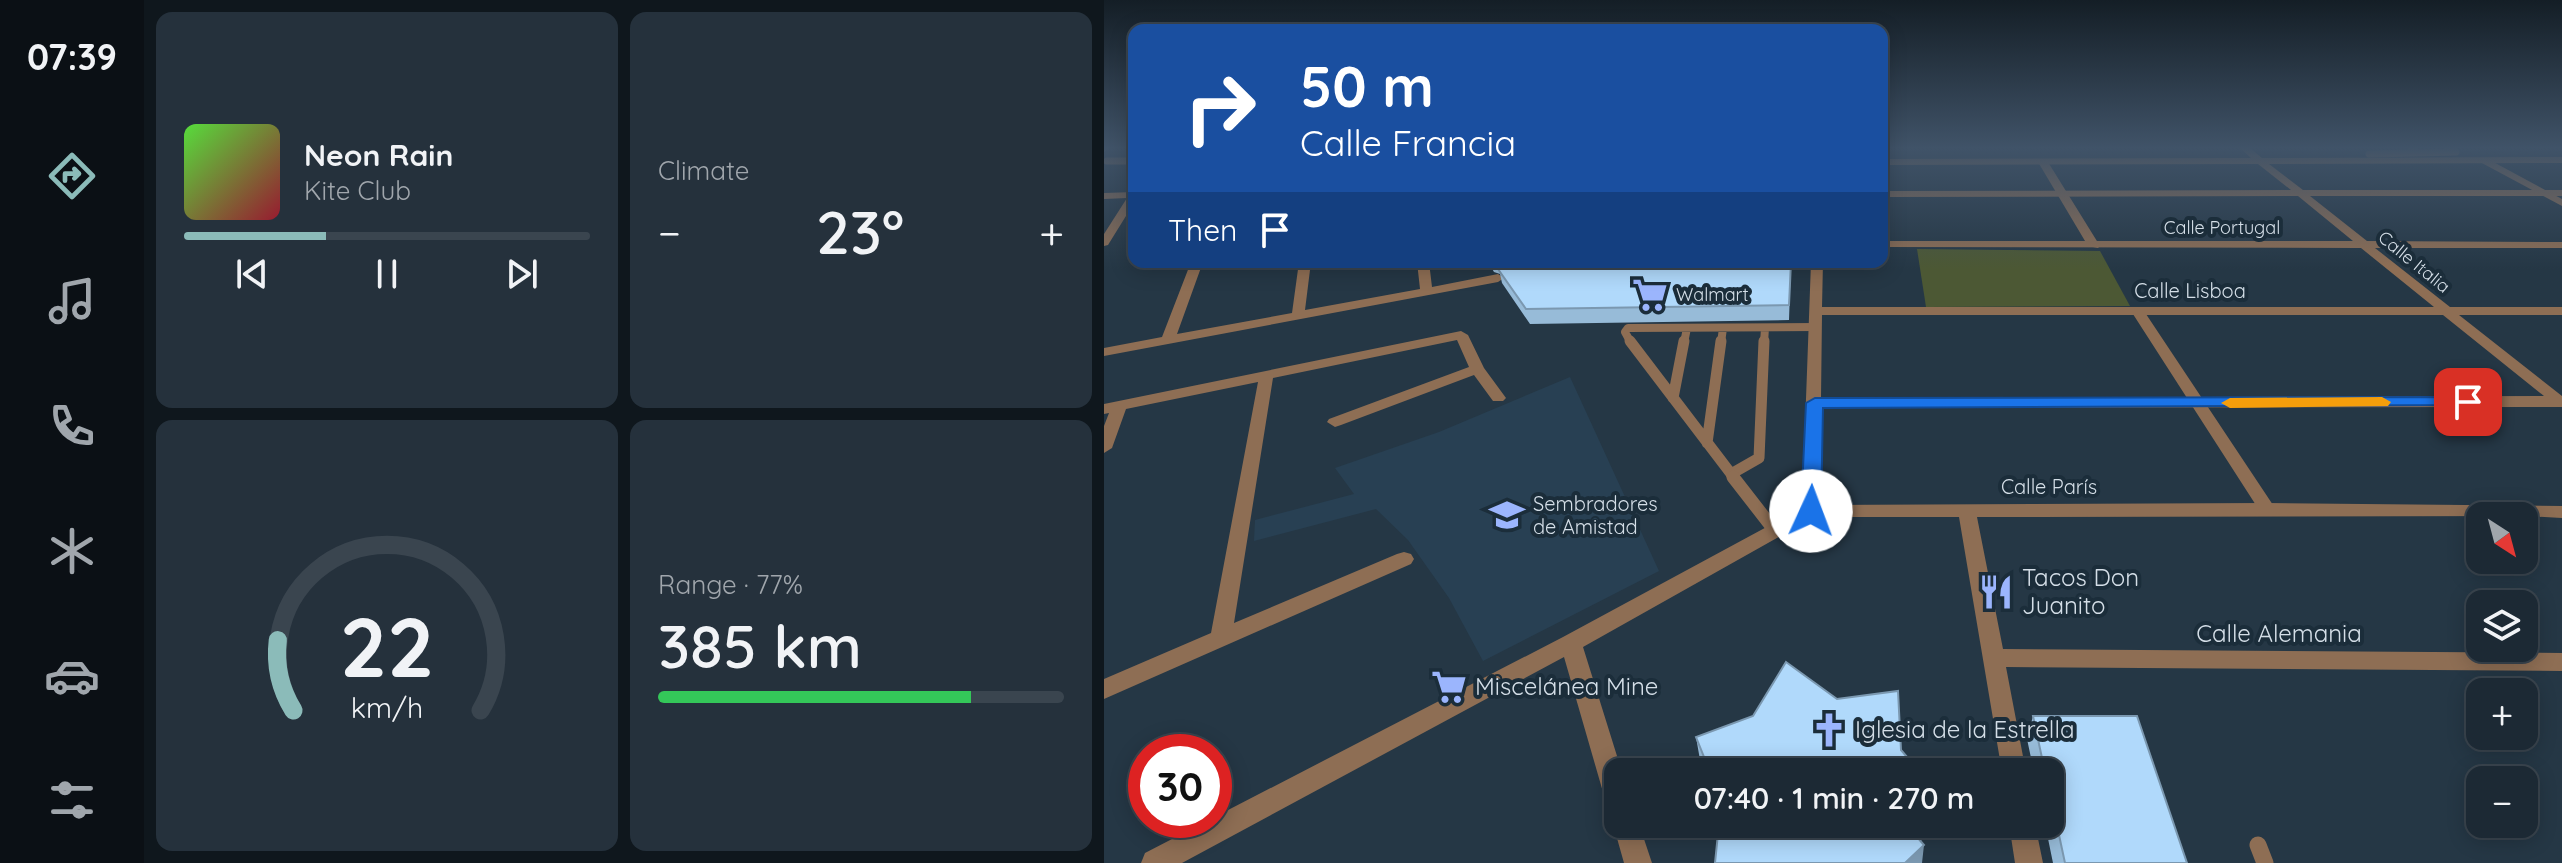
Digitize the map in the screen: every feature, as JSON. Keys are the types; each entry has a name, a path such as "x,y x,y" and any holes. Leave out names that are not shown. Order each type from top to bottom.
{"street":[{"path":"2058,188 2094,246"},
{"name":"Calle Italia","path":"2294,188 2561,402"},
{"path":"2534,188 2562,203"},
{"path":"1888,194 2562,193"},
{"path":"1104,196 1128,195"},
{"path":"1104,243 1128,205"},
{"name":"Calle Portugal","path":"1888,244 2562,245"},
{"path":"1168,340 1195,268"},
{"path":"1298,316 1304,268"},
{"path":"1424,268 1427,292"},
{"path":"1811,511 1817,268"},
{"path":"1104,352 1498,278"},
{"path":"2137,311 2267,509"},
{"name":"Calle Lisboa","path":"1817,319 2137,311 2562,311"},
{"path":"1104,448 1112,408 1461,335 1477,369 1498,398"},
{"path":"1335,422 1477,369"},
{"path":"1221,639 1266,376"},
{"path":"1815,403 2561,402"},
{"path":"1967,509 2012,758"},
{"name":"Calle París","path":"1155,863 1571,643 1811,511 2267,509 2562,512"},
{"path":"1104,689 1404,559"},
{"path":"1571,643 1606,758"},
{"name":"Calle Alemania","path":"1996,658 2562,662"},
{"path":"1630,838 1638,863"},
{"path":"2025,838 2029,863"}],"lane":[{"path":"1775,531 1625,332 1628,328 1765,328 1817,319"},
{"path":"1673,398 1687,328"},
{"path":"1707,443 1723,328"},
{"path":"1731,474 1759,458 1765,328"}],"shaded area":[{"name":"Sembradores de Amistad","path":"1570,377 1659,571 1483,661 1449,598 1408,540 1376,509 1254,541 1255,520 1354,494 1335,468 1439,432"}],"green space":[{"path":"1917,249 2100,251 2130,306 1926,307"}],"building":[{"name":"Walmart","path":"1791,268 1789,305 1526,309 1498,269"},
{"path":"1786,662 1837,699 1898,691 1901,750 1908,758 1704,758 1696,737 1753,716"},
{"path":"2033,716 2137,716 2187,863 2065,863 2060,838 2064,838 2064,758 2042,758"},
{"path":"1718,838 1918,838 1924,845 1905,863 1715,863"}],"slow traffic":[{"path":"2230,403 2382,402"}],"place":[{"name":"Walmart","path":"1650,295"},
{"name":"Sembradores de Amistad","path":"1507,515"},
{"name":"Tacos Don Juanito","path":"1996,592"},
{"name":"Miscelánea Mine","path":"1449,687"},
{"name":"Iglesia de la Estrella","path":"1829,730"}],"route":[{"path":"1811,511 1815,403 2468,402"}]}
